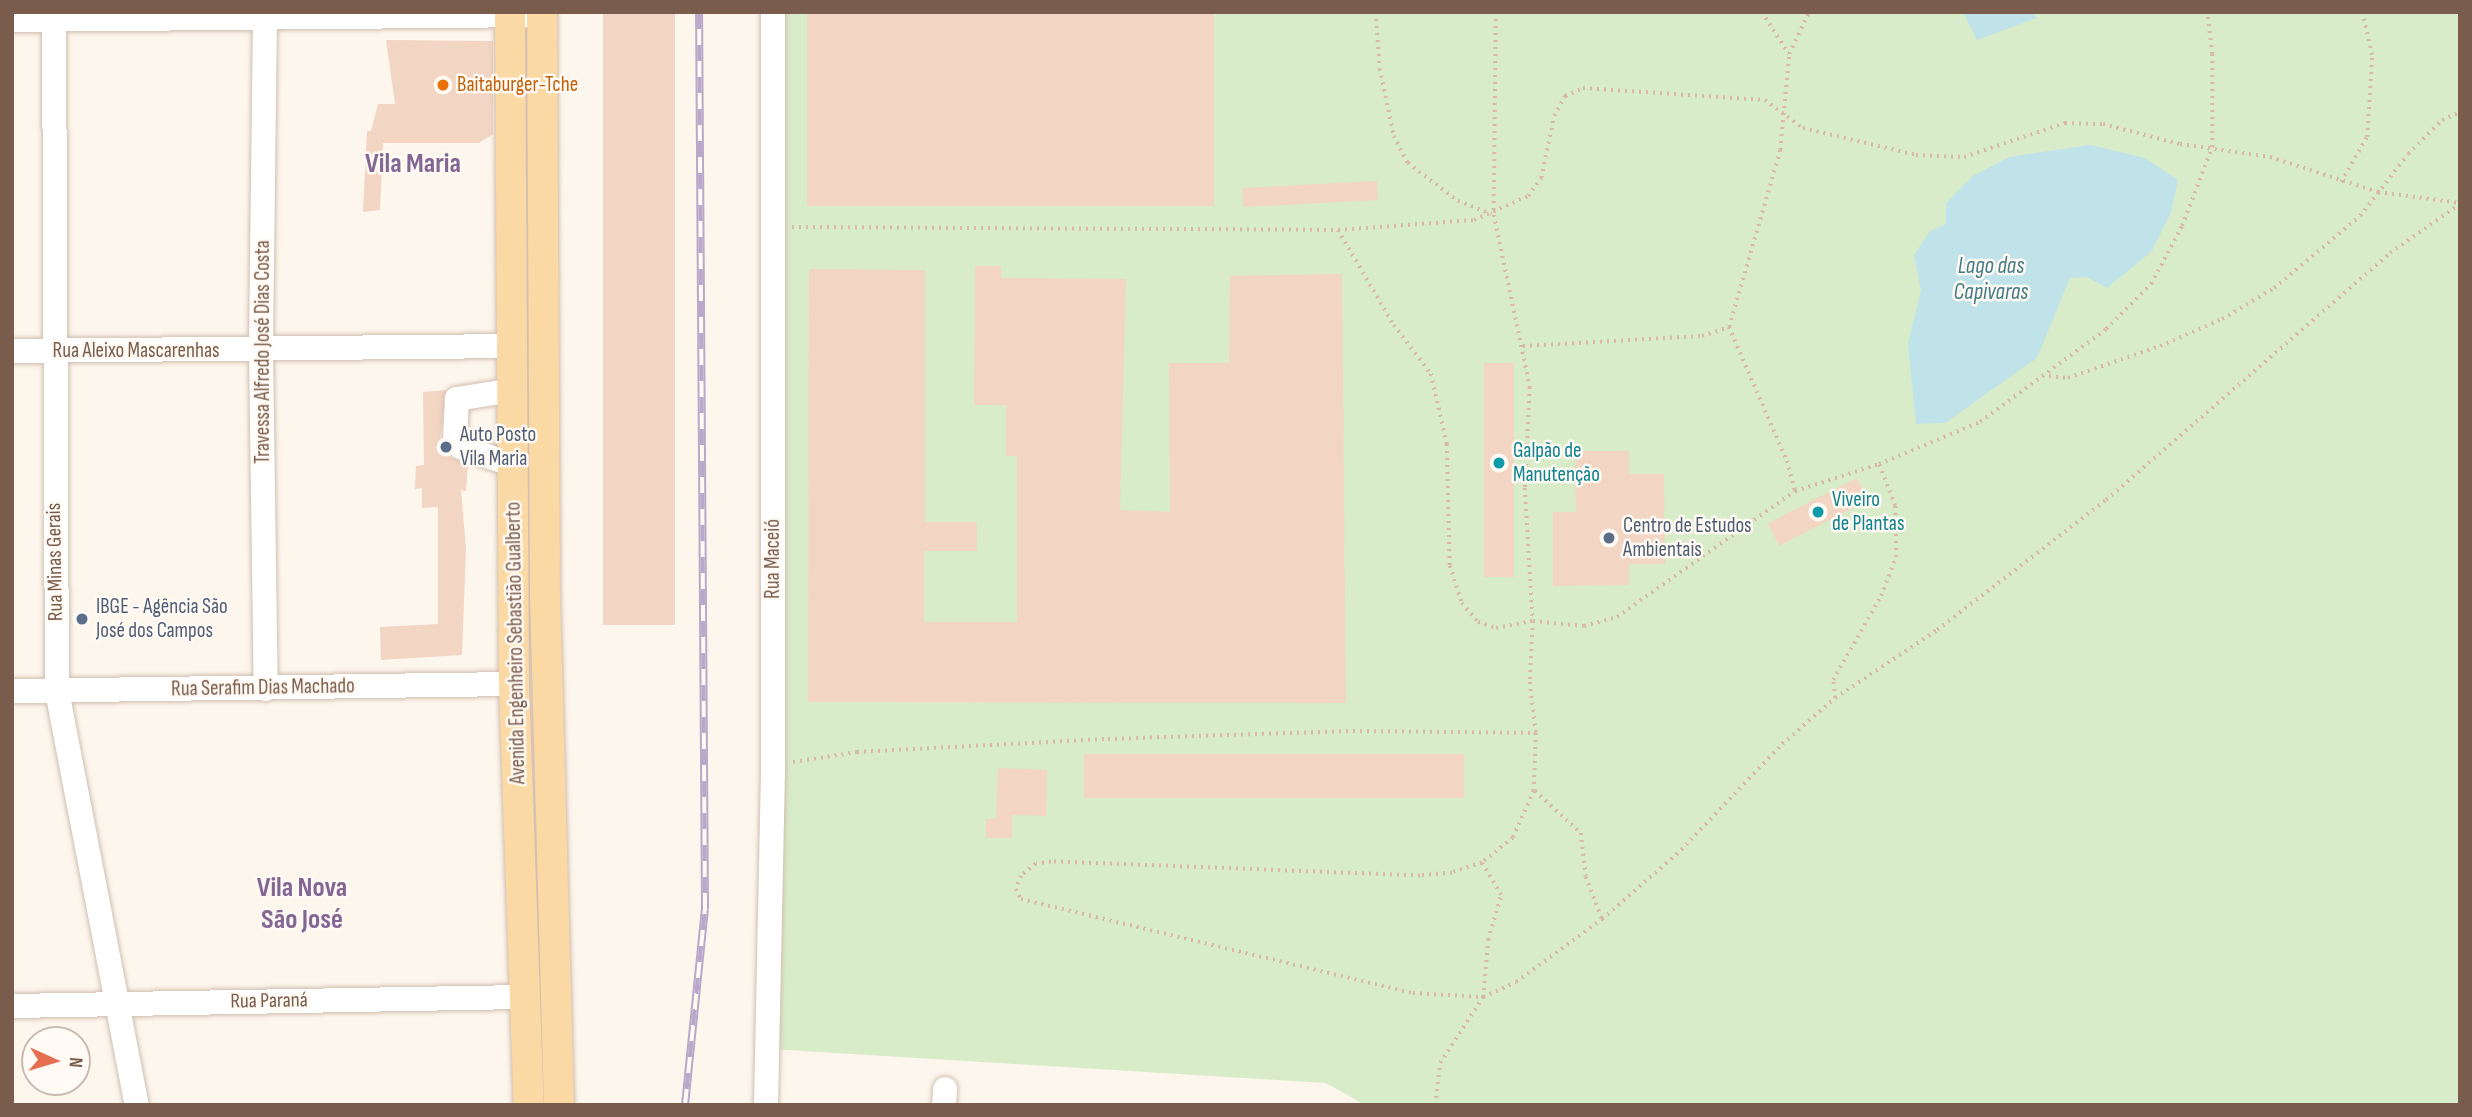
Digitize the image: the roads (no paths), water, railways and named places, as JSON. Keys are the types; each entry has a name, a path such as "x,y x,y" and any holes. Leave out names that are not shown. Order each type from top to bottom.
{"main road":[{"name":"Avenida Engenheiro Sebastião Gualberto","path":"510,14 514,684 529,1105"},
{"name":"Avenida Engenheiro Sebastião Gualberto","path":"542,14 545,595 559,1105"}],"street":[{"name":"Rua Maceió","path":"766,1105 774,766 773,12"},
{"path":"12,20 54,16 542,14"},
{"name":"Rua Minas Gerais","path":"54,16 53,351 57,691 137,1105"},
{"name":"Travessa Alfredo José Dias Costa","path":"265,16 261,351 266,689"},
{"name":"Rua Aleixo Mascarenhas","path":"12,351 261,351 513,346"},
{"path":"513,390 457,399 455,440 461,447 513,465"},
{"name":"Rua Serafim Dias Machado","path":"12,691 514,684"},
{"name":"Rua Paraná","path":"12,1006 525,997"}],"water":[{"path":"1963,12 2031,12 2037,18 1977,40"},
{"name":"Lago das Capivaras","path":"2090,145 2145,158 2178,180 2171,212 2152,251 2107,288 2087,277 2070,278 2037,358 1945,423 1916,424 1908,344 1921,290 1914,255 1930,231 1946,224 1946,203 1973,176 2009,157"}],"railway":[{"path":"685,1105 705,909 699,12"}],"place":[{"name":"Baitaburger-Tche","path":"443,85"},
{"name":"Auto Posto Vila Maria","path":"446,447"},
{"name":"Galpão de Manutenção","path":"1499,463"},
{"name":"Viveiro de Plantas","path":"1818,512"},
{"name":"Centro de Estudos Ambientais","path":"1609,538"},
{"name":"IBGE - Agência São José dos Campos","path":"82,619"}],"district":[{"name":"Vila Maria","path":"413,164"},
{"name":"Vila Nova São José","path":"302,904"}]}
